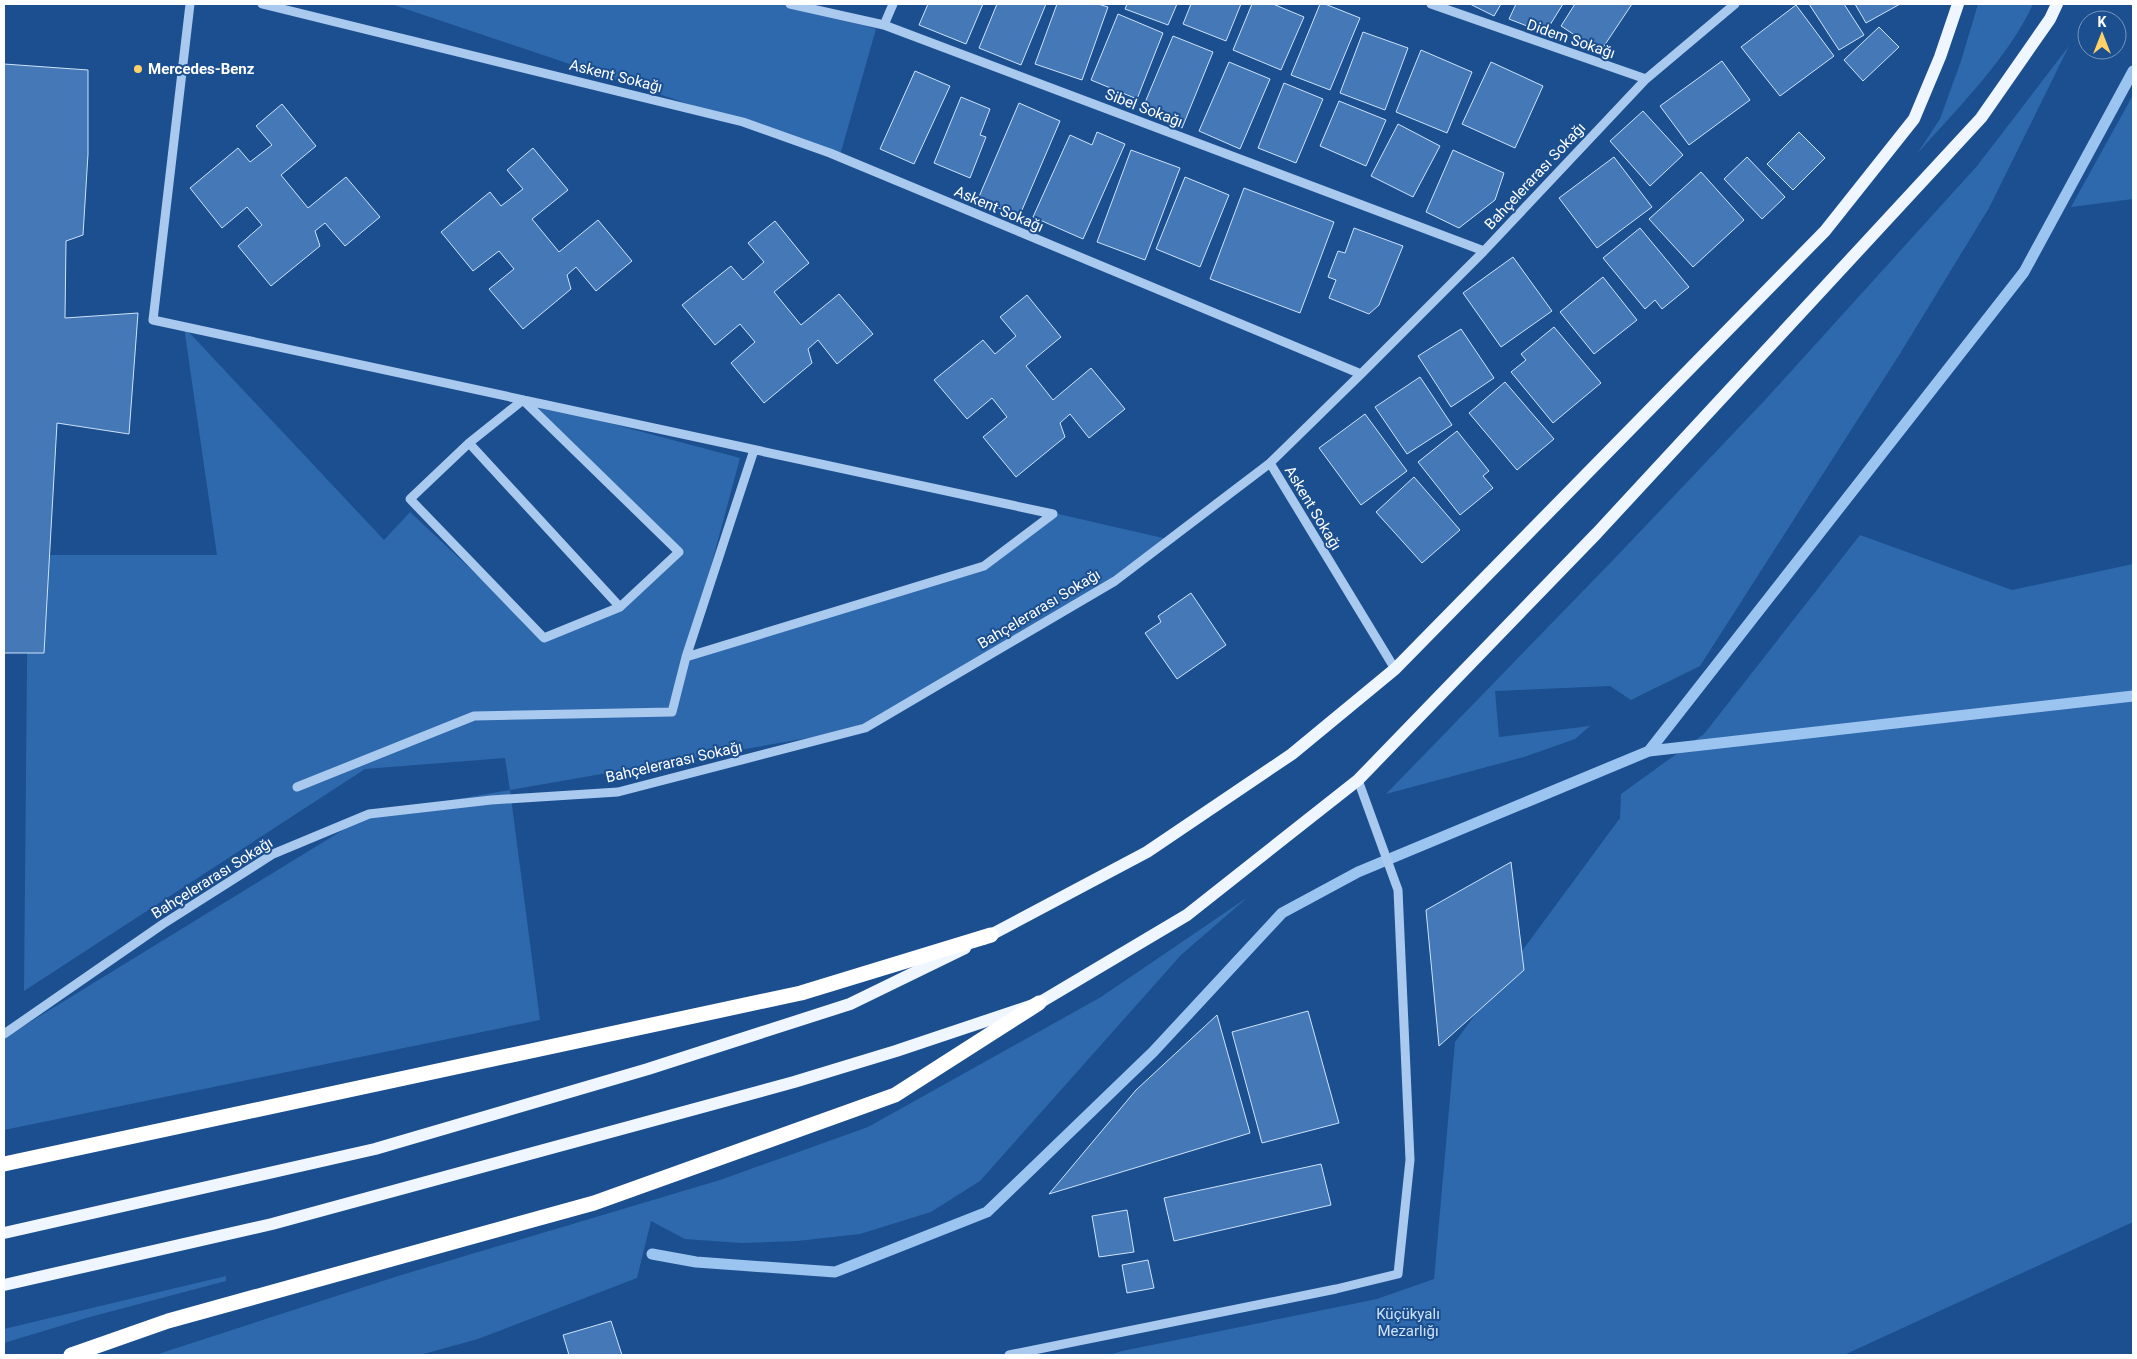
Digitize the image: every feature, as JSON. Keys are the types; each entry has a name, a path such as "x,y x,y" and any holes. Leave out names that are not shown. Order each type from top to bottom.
{"highway":[{"path":"4,1164 801,993 990,935"},
{"path":"71,1355 168,1321 594,1203 895,1094 1039,1003"}],"main road":[{"path":"4,1233 375,1149 648,1069 850,1004 990,935 1147,852 1292,754 1395,669 1824,231 1914,119 1940,58 1958,4"},
{"path":"4,1285 291,1219 794,1082 896,1051 1039,1003 1187,916 1358,780 1598,533 1981,118 2050,19 2057,4"}],"street":[{"path":"190,4 153,320 1053,514 984,566 686,656"},
{"name":"Askent Sokağı","path":"262,4 743,122 830,154 1361,374 1270,463 1395,669"},
{"name":"Sibel Sokağı","path":"790,4 884,25 1484,251"},
{"path":"884,25 893,4"},
{"name":"Didem Sokağı","path":"1431,4 1646,79"},
{"name":"Bahçelerarası Sokağı","path":"1361,374 1484,251 1646,79 1735,4"},
{"path":"523,400 678,552 620,607 544,638 410,499 469,443 523,400"},
{"path":"469,443 620,607"},
{"path":"297,787 474,716 672,712 686,656 754,450"},
{"name":"Bahçelerarası Sokağı","path":"4,1034 163,924 273,854 369,814 491,800 618,792 865,728 1115,580 1270,463"},
{"path":"1009,1355 1336,1289 1398,1274 1410,1160 1398,890 1358,780"}],"green space":[{"path":"391,4 789,4 876,29 840,155"},
{"path":"1978,4 2033,4 2023,24 1996,63 1917,154 1940,119 1961,61"},
{"path":"2069,46 1989,208 1901,352 1700,666 1631,700 1610,686 1495,691 1499,737 1590,726 1575,739 1524,757 1386,794 1765,400 1977,166"},
{"path":"2133,95 2133,199 2071,207"},
{"path":"184,327 384,540 410,512 544,638 620,607 675,551 523,400 740,458 687,656 984,566 1054,513 1176,541 865,728 510,790 505,758 365,769 24,991 28,555 217,555"},
{"name":"Küçükyalı Mezarlığı","path":"1860,535 2012,590 2133,564 2133,1222 1844,1355 1109,1355 1377,1299 1434,1279 1455,1042 1620,818 1621,794 1704,734"},
{"path":"510,790 540,1020 4,1130 4,1038 369,814"},
{"path":"1248,897 1181,955 980,1181 931,1212 860,1234 797,1241 741,1243 685,1239 651,1221 637,1278 478,1339 420,1355 155,1355 398,1276 720,1180 868,1127 1101,997"},
{"path":"226,1276 226,1281 90,1317 4,1343 4,1329"}],"building":[{"path":"928,4 983,4 966,44 919,25"},
{"path":"997,4 1046,4 1021,65 979,48"},
{"path":"1057,4 1098,4 1108,7 1082,80 1035,64"},
{"path":"1127,4 1177,4 1168,25 1125,9"},
{"path":"1191,4 1241,4 1226,41 1183,24"},
{"path":"1252,4 1273,4 1304,17 1281,70 1233,50"},
{"path":"1320,4 1325,4 1360,18 1330,90 1291,75"},
{"path":"1470,4 1501,4 1494,16"},
{"path":"1516,4 1563,4 1545,33 1509,19"},
{"path":"1575,4 1632,4 1600,52 1561,26"},
{"path":"1809,4 1844,4 1864,35 1839,50"},
{"path":"1855,4 1900,4 1866,23"},
{"path":"1796,5 1834,56 1780,96 1741,47"},
{"path":"1118,14 1163,33 1137,99 1091,80"},
{"path":"1879,27 1899,47 1863,81 1844,60"},
{"path":"1363,32 1408,48 1385,110 1340,93"},
{"path":"1173,36 1213,52 1182,128 1141,112"},
{"path":"1421,50 1472,72 1447,133 1396,112"},
{"path":"1722,61 1750,100 1689,145 1660,106"},
{"path":"1229,62 1270,79 1240,149 1199,131"},
{"path":"1491,62 1543,86 1515,148 1462,124"},
{"path":"4,64 88,70 88,154 83,235 66,241 65,318 138,313 129,434 57,423 44,653 4,653"},
{"path":"915,71 950,86 914,164 880,149"},
{"path":"1284,83 1323,99 1296,163 1258,148"},
{"path":"961,97 990,109 980,135 986,137 970,178 934,163"},
{"path":"1339,101 1386,120 1366,166 1320,146"},
{"path":"1019,103 1060,121 1019,217 978,199"},
{"path":"282,104 316,146 281,175 308,208 346,177 380,217 345,246 325,223 315,231 320,246 271,286 238,246 262,225 247,207 222,228 190,188 238,148 250,162 272,145 256,126"},
{"path":"1643,111 1683,155 1650,186 1610,141"},
{"path":"1398,124 1440,146 1413,197 1371,176"},
{"path":"1097,132 1125,144 1083,239 1033,217 1070,135 1092,145"},
{"path":"1799,132 1825,158 1793,190 1767,164"},
{"path":"533,148 568,190 532,219 559,252 598,220 632,261 596,291 576,267 567,275 571,289 523,329 489,289 514,269 499,251 473,271 441,232 490,192 501,206 523,189 507,170"},
{"path":"1131,150 1180,168 1145,260 1097,242"},
{"path":"1453,150 1504,173 1495,200 1459,228 1426,212"},
{"path":"1614,157 1652,207 1597,248 1559,198"},
{"path":"1747,157 1785,197 1762,219 1724,179"},
{"path":"1701,172 1744,220 1693,267 1649,219"},
{"path":"1185,177 1229,195 1200,267 1156,249"},
{"path":"1244,188 1334,222 1300,313 1210,279"},
{"path":"775,221 809,263 774,292 801,325 839,294 873,334 837,364 818,340 808,349 812,363 764,403 731,363 755,342 740,324 715,345 682,305 731,266 743,280 764,262 748,243"},
{"path":"1354,228 1403,246 1379,305 1369,314 1329,298 1336,280 1328,277 1338,251 1345,253"},
{"path":"1640,228 1689,287 1662,309 1655,300 1645,309 1603,258"},
{"path":"1513,257 1552,311 1501,347 1463,293"},
{"path":"1603,277 1637,320 1594,354 1560,312"},
{"path":"1027,295 1061,337 1026,366 1053,400 1091,368 1125,409 1089,438 1070,414 1060,423 1065,437 1016,477 983,437 1007,417 992,398 967,419 934,380 983,340 995,354 1016,336 1000,317"},
{"path":"1554,327 1601,383 1553,423 1511,372 1526,360 1521,354"},
{"path":"1461,329 1494,378 1451,407 1418,356"},
{"path":"1420,377 1452,425 1407,454 1375,407"},
{"path":"1505,382 1554,439 1517,470 1469,413"},
{"path":"1365,414 1407,471 1361,505 1319,448"},
{"path":"1457,431 1489,471 1483,476 1493,488 1460,515 1418,462"},
{"path":"1414,477 1460,530 1422,563 1376,512"},
{"path":"1191,593 1226,645 1177,679 1145,633 1161,622 1158,616"},
{"path":"1511,862 1524,970 1439,1046 1426,910"},
{"path":"1308,1011 1339,1123 1262,1143 1232,1032"},
{"path":"1217,1015 1250,1133 1049,1194 1136,1090"},
{"path":"1321,1164 1331,1205 1174,1241 1164,1198"},
{"path":"1127,1210 1134,1252 1099,1257 1092,1216"},
{"path":"1148,1260 1154,1288 1127,1293 1122,1265"},
{"path":"611,1321 622,1355 569,1355 563,1335"}],"waterway":[{"path":"1649,751 2024,272 2133,71"},
{"path":"652,1254 696,1262 835,1272 987,1212 1153,1052 1282,913 1358,872 1649,751 2133,696"}],"place":[{"name":"Mercedes-Benz","path":"138,69"}]}
